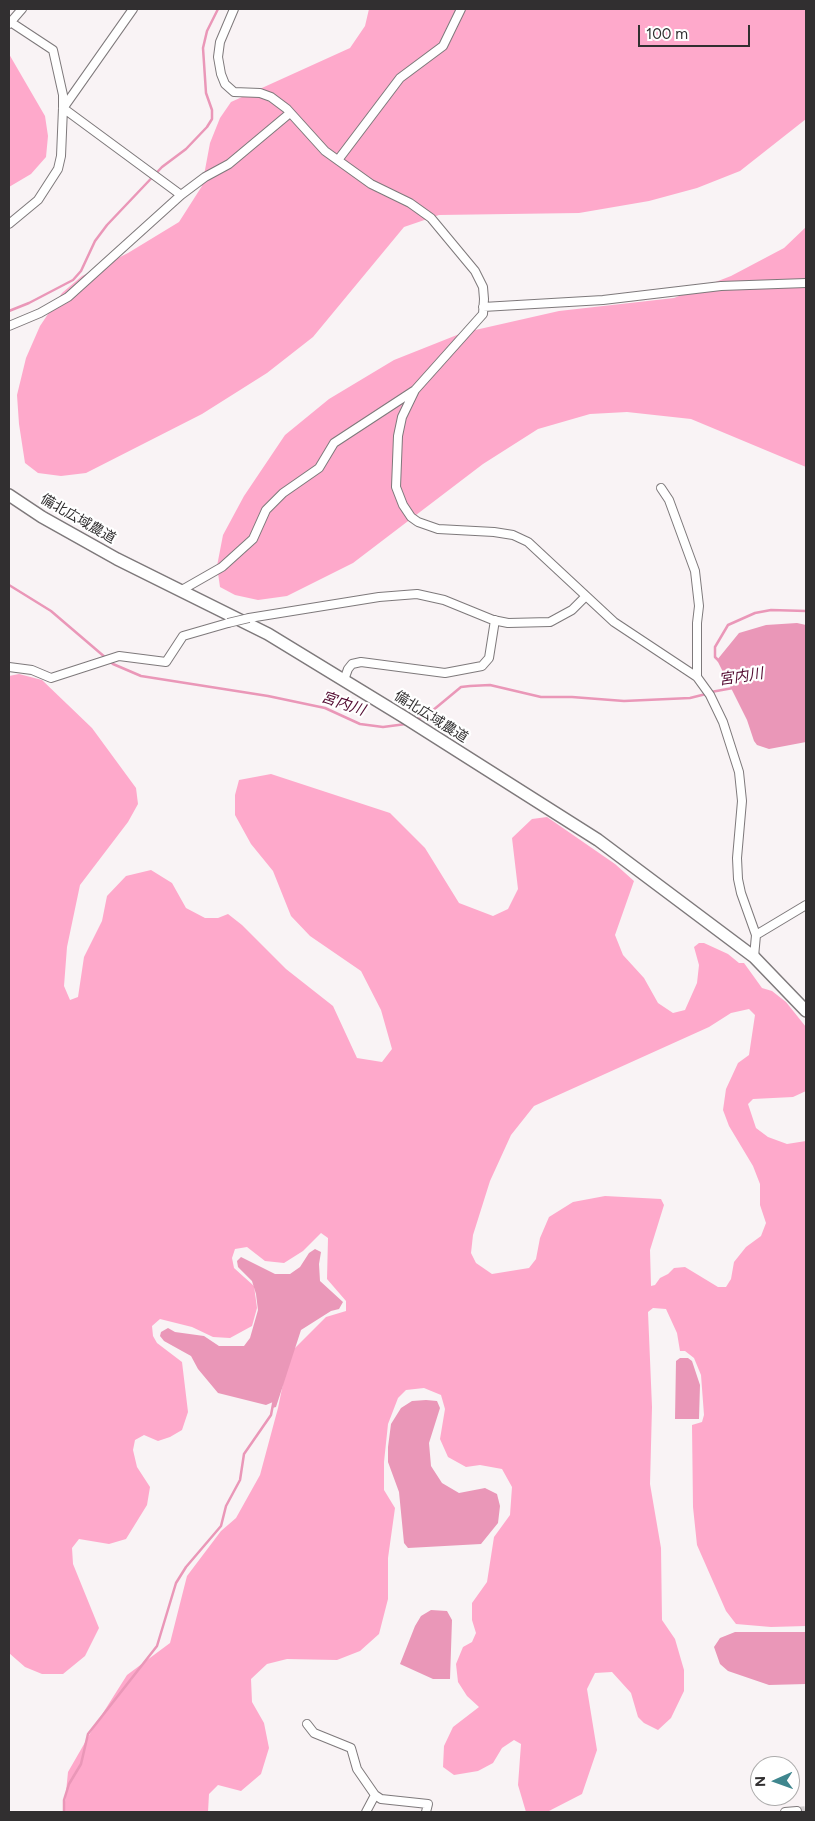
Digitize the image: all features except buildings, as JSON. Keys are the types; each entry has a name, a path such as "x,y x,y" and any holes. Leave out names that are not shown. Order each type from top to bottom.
{"street":[{"path":"9,224 38,200 58,169 61,156 63,95 53,50 10,24 22,9"},
{"path":"63,108 133,9"},
{"path":"180,591 222,567 252,539 266,510 284,492 319,468 334,443 415,390 483,314 482,287 475,271 432,218 410,203 371,184 326,151 290,113 271,97 260,93 234,92 225,84 220,74 218,57 220,42 234,9"},
{"path":"338,160 400,78 443,46 461,9"},
{"path":"63,108 181,195"},
{"path":"9,326 40,313 68,297 181,195 205,177 229,164 290,113"},
{"path":"483,306 603,300 721,286 806,283"},
{"path":"415,390 402,417 398,436 396,487 403,505 411,517 418,522 438,529 494,532 513,535 528,542 614,622 632,636 697,676 710,695 723,722 739,772 742,801 737,858 738,879 740,894 756,935 754,957"},
{"path":"661,488 669,500 695,571 699,606 697,676"},
{"name":"備北広域農道","path":"9,495 42,517 109,554 268,634 404,717 598,840 754,957 806,1011"},
{"path":"9,667 32,670 51,678 119,656 166,662 183,636 249,618 379,597 417,594 444,600 495,620 508,623 550,622 572,610 586,596"},
{"path":"344,680 352,664 361,662 445,673 482,666 488,658 495,620"},
{"path":"756,935 806,904"},
{"path":"308,1724 314,1733 351,1748 357,1769 375,1795 381,1799 428,1804 426,1812"},
{"path":"366,1812 375,1795"},
{"path":"785,1812 797,1811"}],"shaded area":[{"path":"369,9 806,9 806,119 740,171 697,188 649,201 579,213 439,215 404,227 313,337 267,373 202,414 86,473 61,476 38,473 25,463 17,395 26,358 40,326 62,293 82,276 128,253 179,222 202,186 210,143 220,118 231,102 350,48 365,26"},
{"path":"9,54 45,116 48,136 46,157 31,174 9,187"},
{"path":"806,227 806,467 691,419 627,412 590,414 538,429 483,464 353,563 287,596 258,600 235,595 220,587 217,566 223,535 244,496 285,435 329,399 394,360 462,333 559,311 674,298 731,276 784,248"},
{"path":"19,674 42,680 92,728 136,788 138,804 128,822 80,885 67,947 64,986 70,1000 78,997 84,957 102,921 107,896 126,876 151,870 172,883 186,908 205,918 218,918 228,914 242,925 286,969 333,1006 357,1058 382,1062 392,1049 381,1010 361,971 310,936 291,916 273,871 251,844 235,815 235,795 239,780 271,774 390,813 425,848 459,903 493,916 508,909 518,889 512,838 532,819 547,817 615,864 634,881 615,935 623,955 644,978 658,1003 673,1013 685,1010 697,983 699,965 694,947 699,943 704,943 728,954 739,963 744,963 762,988 772,991 786,1002 806,1027 806,1091 793,1097 753,1099 748,1104 756,1128 768,1137 787,1144 806,1141 806,1626 771,1627 736,1624 726,1611 697,1545 693,1507 692,1425 702,1422 704,1415 701,1375 694,1358 685,1351 680,1351 677,1333 666,1309 653,1308 648,1312 652,1407 650,1484 661,1548 662,1620 675,1639 684,1670 684,1691 671,1718 658,1730 644,1723 638,1717 631,1693 612,1672 595,1673 587,1689 597,1750 582,1794 547,1812 526,1812 518,1785 521,1744 514,1740 502,1748 493,1763 478,1771 454,1775 443,1767 444,1746 453,1727 479,1707 467,1696 458,1682 456,1664 463,1647 472,1642 476,1633 472,1620 472,1603 487,1582 494,1537 510,1515 512,1487 502,1469 480,1465 466,1467 448,1457 440,1439 445,1409 441,1395 424,1388 406,1390 398,1398 388,1424 384,1462 384,1490 395,1508 388,1558 388,1599 379,1634 360,1651 337,1660 287,1659 267,1664 251,1679 252,1702 264,1723 269,1748 261,1774 241,1791 218,1785 209,1794 208,1812 64,1812 68,1772 91,1732 127,1675 170,1643 187,1576 221,1531 236,1518 260,1475 278,1408 289,1354 326,1317 346,1311 346,1301 327,1279 328,1238 321,1233 303,1251 284,1263 265,1261 247,1247 235,1249 232,1258 234,1268 254,1286 257,1308 252,1326 230,1338 213,1337 192,1327 160,1319 152,1326 153,1336 157,1343 182,1362 188,1412 182,1430 170,1437 158,1441 144,1435 135,1440 133,1450 137,1467 150,1487 147,1505 126,1539 109,1544 79,1539 72,1548 73,1564 99,1628 85,1656 63,1674 42,1674 25,1667 9,1653 9,676","holes":["749,1009 755,1015 749,1055 738,1063 726,1089 723,1110 729,1126 753,1166 760,1184 760,1205 766,1223 761,1236 746,1247 734,1262 731,1279 726,1287 718,1287 685,1267 674,1268 660,1278 655,1285 651,1286 650,1250 664,1205 661,1199 605,1196 573,1202 549,1217 540,1238 536,1259 529,1268 492,1274 476,1263 471,1253 473,1235 490,1181 511,1135 534,1106 709,1027 731,1013"]}],"water":[{"path":"797,623 806,625 806,742 769,749 757,745 754,741 747,720 717,660 739,633 766,625"},
{"path":"315,1249 321,1252 319,1264 320,1281 343,1302 339,1309 331,1311 301,1330 276,1407 272,1408 273,1402 266,1405 218,1393 198,1369 191,1356 164,1341 160,1336 161,1332 168,1328 175,1332 204,1336 219,1346 244,1346 250,1338 258,1310 252,1281 238,1267 237,1261 241,1257 275,1274 290,1274 300,1267 309,1253"},
{"path":"680,1358 688,1358 692,1361 700,1385 699,1419 675,1419 676,1361"},
{"path":"412,1401 437,1401 440,1408 429,1443 431,1466 442,1483 459,1493 485,1488 497,1494 500,1506 498,1523 481,1544 408,1548 404,1543 399,1492 388,1462 391,1424 401,1408"},
{"path":"431,1610 447,1611 452,1620 450,1679 433,1679 400,1664 415,1626 421,1616"},
{"path":"735,1632 806,1632 806,1684 769,1685 728,1671 720,1664 714,1647 720,1638"}],"waterway":[{"path":"9,311 29,303 73,280 81,271 95,241 107,225 162,167 186,149 207,127 212,119 212,110 206,93 203,48 207,31 218,9"},
{"name":"宮内川","path":"9,585 51,611 113,664 141,676 268,696 325,708 360,724 383,727 406,724"},
{"name":"宮内川","path":"719,661 715,657 715,647 728,625 755,613 771,610 806,611"},
{"name":"宮内川","path":"415,720 426,716 461,687 470,686 490,685 541,697 624,701 690,698 706,694"},
{"name":"宮内川","path":"711,692 733,688"},
{"path":"64,1812 64,1800 69,1784 81,1764 88,1734 157,1646 176,1583 186,1567 221,1526 226,1506 240,1480 244,1454 271,1415 274,1399"}],"tunnel":[{"path":"797,1811 806,1810"}]}
